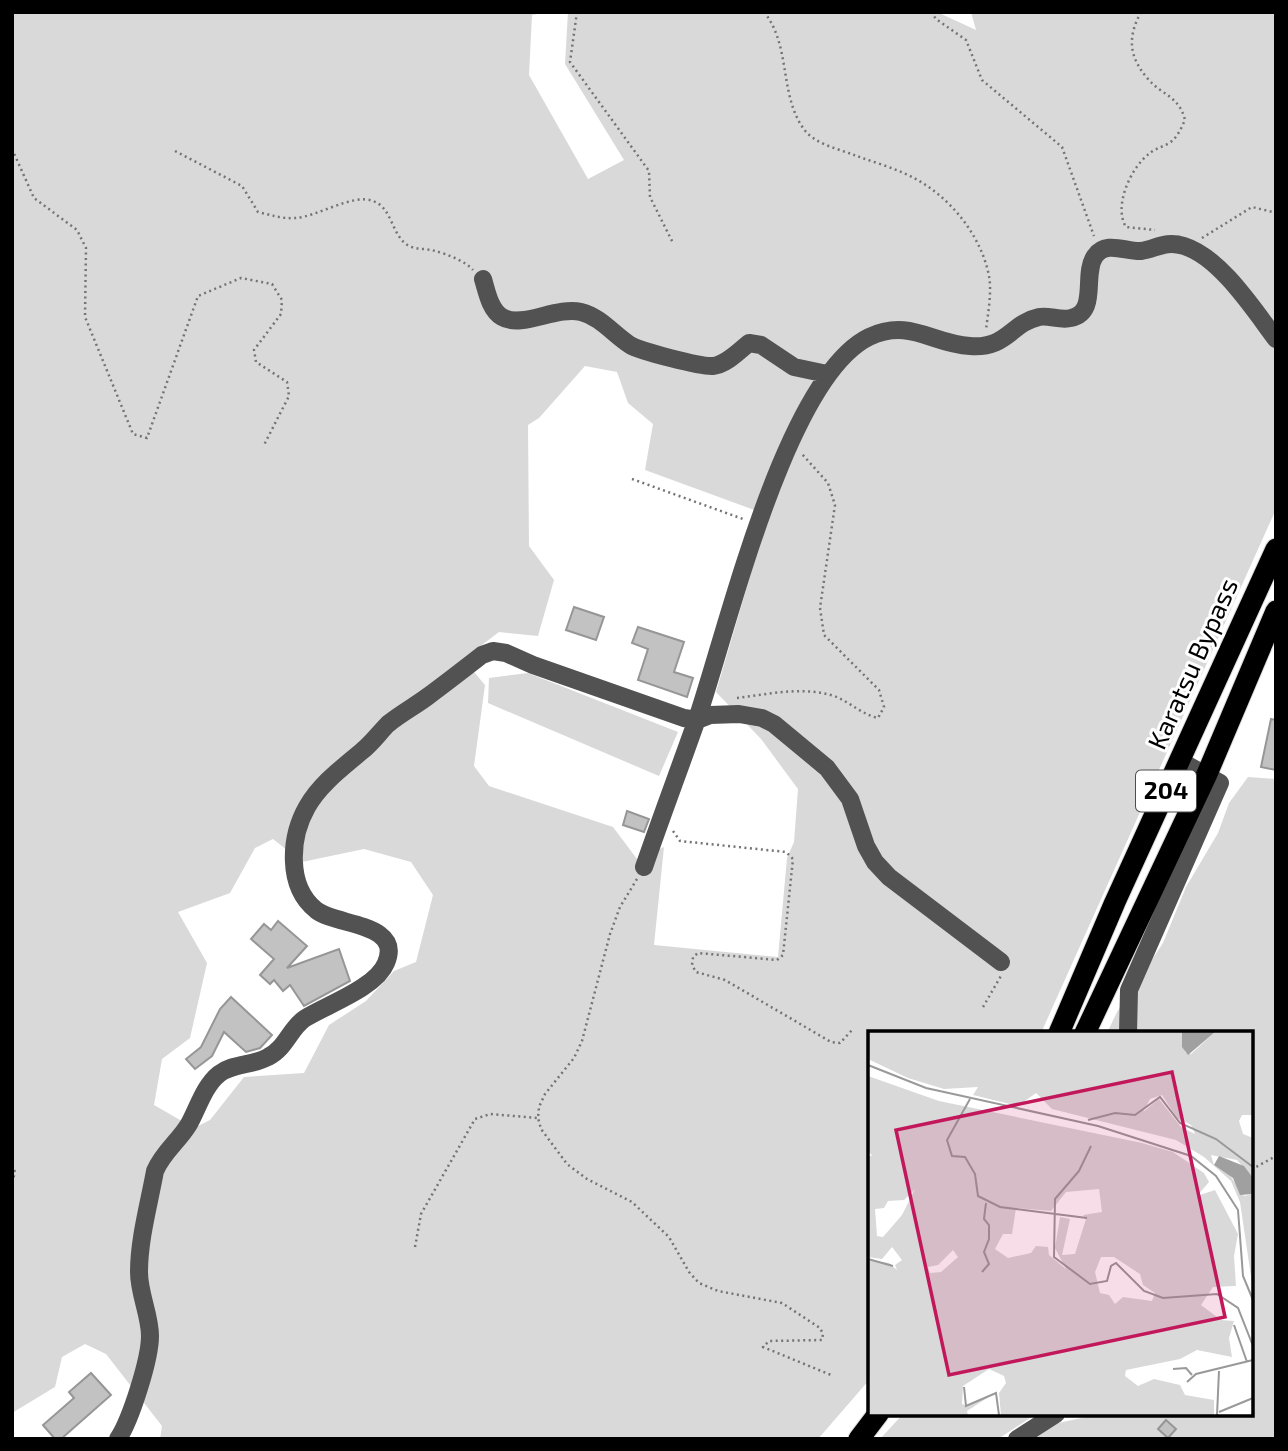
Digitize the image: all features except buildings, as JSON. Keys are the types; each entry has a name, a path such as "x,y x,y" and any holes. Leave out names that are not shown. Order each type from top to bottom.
{"highway":[{"name":"Karatsu Bypass","path":"1060,1031 1115,902 1276,549"},
{"name":"Karatsu Bypass","path":"1086,1031 1207,774 1276,611"},
{"path":"859,1439 876,1416"}],"street":[{"path":"644,866 703,718 759,525 790,441 827,374 844,354 869,337 890,330 922,332 945,341 985,347 1000,342 1030,320 1041,316 1071,319 1087,306 1093,258 1099,251 1121,247 1142,251 1160,244 1183,245 1200,254 1231,280 1276,339"},
{"path":"483,279 493,309 502,317 515,322 561,311 581,312 601,321 643,352 713,366 726,361 749,344 761,345 794,367 827,374"},
{"path":"118,1439 130,1413 148,1356 150,1335 139,1275 140,1254 155,1171 160,1160 188,1126 216,1076 230,1067 258,1062 271,1056 283,1046 302,1020 350,996 386,965 389,952 386,942 378,932 328,918 315,910 303,896 294,868 293,849 298,827 307,807 323,785 367,747 388,724 482,655 506,653 533,666 684,718 739,714 762,718 774,724 827,768 850,799 866,846 875,862 889,877 1001,962"},
{"path":"1128,1031 1129,990 1220,783 1180,761"},
{"path":"1017,1439 1053,1416"}],"path":[{"path":"577,12 570,62 649,171 650,197 673,243"},
{"path":"765,12 779,43 790,102 803,128 816,141 912,177 938,193 962,218 980,246 990,278 985,347"},
{"path":"931,12 936,19 966,40 982,80 1062,147 1099,251"},
{"path":"1141,12 1133,28 1131,50 1149,80 1182,106 1185,120 1173,141 1149,153 1126,184 1121,202 1122,220 1126,227 1161,231"},
{"path":"12,149 34,198 77,230 86,248 85,317 133,434 147,438 198,296 241,278 272,284 282,300 281,314 254,350 256,362 287,382 289,396 264,444"},
{"path":"175,151 242,186 258,212 281,218 298,218 362,199 375,201 387,212 400,241 412,248 434,251 468,264 483,279"},
{"path":"1200,254 1197,242 1252,207 1273,212 1276,210"},
{"path":"703,718 725,699 804,690 836,697 864,715 878,718 884,707 879,690 824,635 820,608 835,505 828,483 790,441"},
{"path":"632,480 759,525"},
{"path":"673,824 673,833 680,841 786,852 793,859 783,955 777,960 698,953 693,957 692,965 696,972 725,980 831,1042 841,1043 853,1029"},
{"path":"644,866 620,907 610,934 582,1041 574,1058 545,1094 539,1107 541,1129 567,1164 587,1179 632,1202 669,1237 689,1272 699,1283 718,1291 782,1303 820,1328 822,1340 769,1341 763,1347 831,1375"},
{"path":"983,1007 1001,975 1001,962"},
{"path":"415,1247 421,1214 475,1119 490,1114 538,1118"},
{"path":"1253,1166 1276,1156"},
{"path":"12,1165 15,1172 12,1183"}],"shaded area":[{"path":"12,12 546,12 532,15 529,75 588,179 624,160 565,64 568,12 937,12 976,30 971,12 1276,12 1276,509 1042,1031 868,1031 868,1381 818,1439 160,1439 162,1426 106,1354 85,1344 62,1357 55,1387 12,1413","holes":["585,366 617,372 628,403 653,424 645,470 768,515 716,692 761,739 798,789 794,842 787,858 778,957 654,945 664,847 637,859 613,827 489,786 474,766 485,685 474,672 387,717 499,632 538,636 554,580 529,546 528,425 539,418","273,839 302,862 364,849 411,862 433,895 416,962 394,971 366,1001 329,1025 304,1073 244,1077 210,1120 194,1128 154,1105 162,1059 190,1038 207,963 178,912 230,893 255,848"]},
{"path":"528,673 678,732 659,776 488,703 489,678"},
{"path":"1248,777 1276,779 1276,1439 1031,1439 1049,1425 1091,1416 1253,1416 1253,1031 1108,1031 1117,1012 1163,943 1186,887 1218,833 1229,803"},
{"path":"901,1416 1033,1416 998,1439 880,1439"}]}
